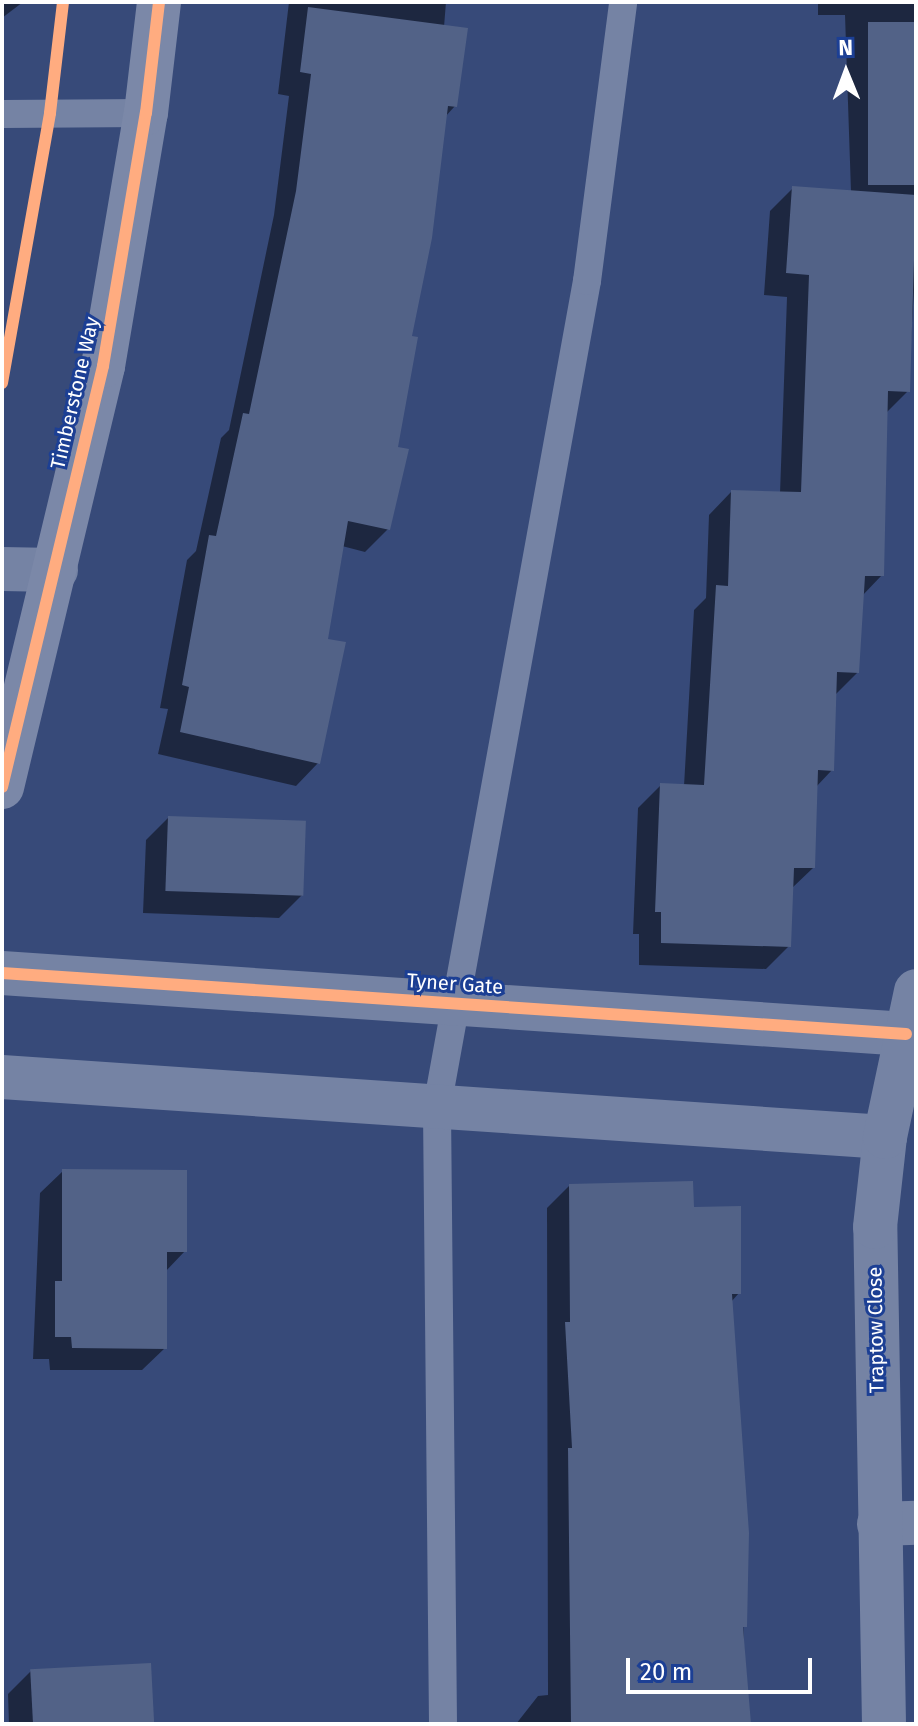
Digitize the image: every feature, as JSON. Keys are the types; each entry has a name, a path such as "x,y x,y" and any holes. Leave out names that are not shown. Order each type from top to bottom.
{"street":[{"name":"Timberstone Way","path":"2,787 106,351 146,113 159,2"},
{"path":"2,569 56,570"},
{"name":"Tyner Gate","path":"2,973 906,1034"},
{"name":"Traptow Close","path":"884,1724 898,1524 875,1227 885,1137 906,1081 906,1034 916,991"},
{"path":"2,1077 885,1137"}],"lane":[{"path":"443,1724 437,1107 453,1004 587,281 623,2"},
{"path":"2,114 146,113"}],"building":[{"path":"308,7 468,28 457,107 448,106 432,238 412,336 418,337 398,447 409,449 390,530 348,521 328,639 346,642 320,764 180,732 189,687 182,685 209,535 216,536 243,413 249,414 296,191 311,74 300,72"},
{"path":"868,22 916,22 916,185 868,185"},
{"path":"792,186 916,195 910,392 888,391 884,576 865,576 859,673 837,672 834,771 818,770 815,868 794,868 791,947 661,943 661,912 655,912 660,783 704,785 716,585 728,586 731,490 801,492 809,275 786,273"},
{"path":"168,816 306,821 303,896 165,891"},
{"path":"62,1169 187,1170 187,1252 167,1252 167,1349 72,1348 71,1337 55,1337 55,1281 62,1281"},
{"path":"693,1181 694,1207 741,1206 741,1294 732,1294 749,1533 747,1627 743,1627 751,1724 571,1724 568,1448 572,1448 565,1322 570,1322 569,1184"},
{"path":"151,1663 154,1724 33,1724 30,1669"}],"cycle path":[{"path":"2,383 50,113 63,2"},
{"path":"2,787 103,366 146,113 159,2"},
{"path":"2,973 906,1034"}]}
